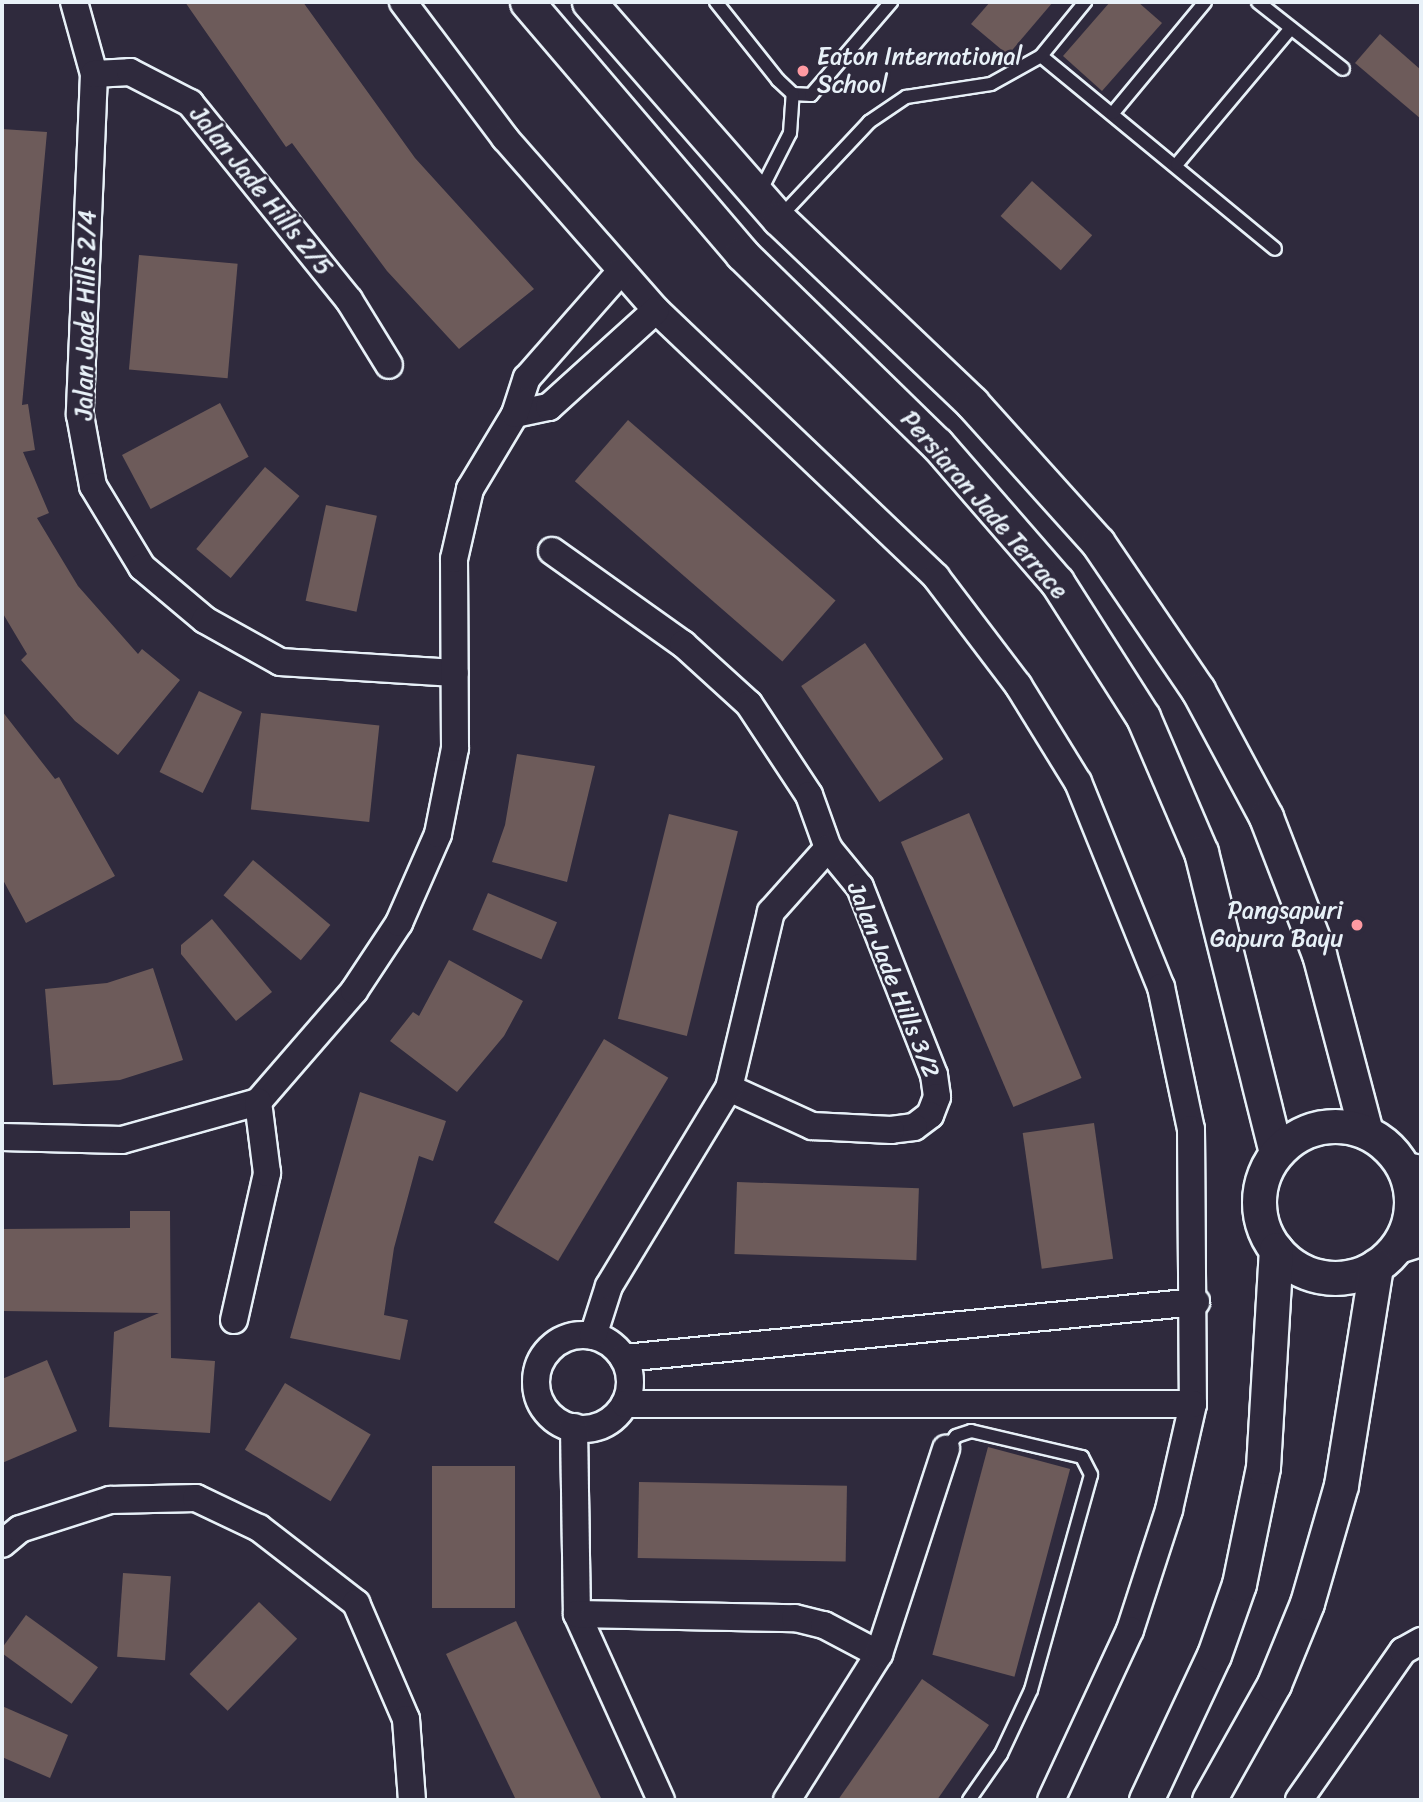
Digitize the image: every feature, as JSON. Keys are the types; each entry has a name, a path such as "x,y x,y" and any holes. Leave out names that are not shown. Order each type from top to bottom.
{"street":[{"name":"Jalan Jade Hills 2/4","path":"74,2 94,74 80,415 93,486 142,567 205,620 280,662 455,673"},
{"path":"403,2 505,138 656,310 936,577 1018,685 1078,782 1161,987 1191,1129 1196,1302 1193,1404 1130,1630 1051,1800"},
{"name":"Persiaran Jade Terrace","path":"527,2 742,254 937,444 1057,582 1143,717 1201,852 1276,1152"},
{"path":"589,2 769,207 972,403 1098,543 1198,690 1266,817 1319,954 1366,1132"},
{"name":"Jalan Jade Hills 2/5","path":"94,74 130,72 190,103 349,300 389,365"},
{"path":"2,1137 122,1140 258,1102 354,991 400,923 438,834 455,748 454,559 470,489 515,414 527,378 621,271"},
{"path":"515,414 549,407 656,310"},
{"name":"Jalan Jade Hills 3/2","path":"552,551 683,645 749,704 809,795 828,848 860,887 934,1075 937,1097 930,1115 914,1127 891,1130 811,1126 729,1088"},
{"path":"593,1336 609,1286 729,1088 771,912 828,848"},
{"path":"234,1320 267,1173 258,1102"},
{"path":"1146,1800 1214,1656 1239,1584 1263,1468 1276,1249 1259,1200 1276,1152 1318,1128 1366,1132 1412,1167 1411,1212 1397,1254 1340,1485 1307,1603 1273,1684 1209,1800"},
{"path":"1276,1249 1314,1275 1357,1275 1397,1254"},
{"path":"624,1358 1196,1302"},
{"path":"593,1336 624,1358 629,1374 625,1404 603,1424 574,1427 544,1407 537,1371 564,1339 593,1336"},
{"path":"625,1404 1193,1404"},
{"path":"574,1427 577,1614 661,1800"},
{"path":"788,1800 880,1654 946,1449"},
{"path":"2,1544 20,1529 110,1500 196,1498 259,1528 356,1603 406,1719 412,1800"},
{"path":"577,1614 795,1618 824,1625 880,1654"},
{"path":"1299,1800 1412,1646"}],"lane":[{"path":"716,2 793,94 790,132 769,207"},
{"path":"793,94 811,95 825,83 891,2"},
{"path":"769,207 869,122 906,97 991,84 1041,56 1085,2"},
{"path":"1114,113 1205,2"},
{"path":"1258,2 1343,69"},
{"path":"1177,164 1291,28"},
{"path":"1041,56 1177,164 1275,249"},
{"path":"946,1449 956,1436 971,1431 1082,1457 1091,1475 1031,1690 1001,1754 969,1800"}],"building":[{"path":"185,2 303,2 415,158 534,289 459,349 387,271 292,143 286,147"},
{"path":"990,2 1053,2 1008,55 971,24"},
{"path":"1110,2 1138,2 1162,23 1102,91 1063,56"},
{"path":"1380,34 1421,70 1421,119 1355,63"},
{"path":"2,129 47,132 22,405 28,404 35,450 23,452 49,513 37,518 78,586 138,654 142,649 180,680 118,755 75,721 21,660 27,654 2,612"},
{"path":"1032,181 1092,235 1061,270 1001,216"},
{"path":"139,255 238,264 228,378 129,370"},
{"path":"220,403 249,457 151,509 122,455"},
{"path":"628,420 836,600 782,662 575,481"},
{"path":"265,467 299,496 231,578 196,549"},
{"path":"326,505 377,516 356,612 306,601"},
{"path":"865,643 943,759 879,802 801,686"},
{"path":"199,691 242,712 203,793 160,772"},
{"path":"2,711 55,779 59,777 115,876 26,923 2,878"},
{"path":"261,713 379,725 369,822 251,809"},
{"path":"517,754 595,766 567,882 492,862 505,825"},
{"path":"969,813 1082,1078 1013,1107 901,842"},
{"path":"669,814 738,831 687,1036 618,1019"},
{"path":"253,860 330,925 301,960 223,895"},
{"path":"488,893 557,922 541,959 472,930"},
{"path":"212,919 272,992 236,1021 181,954 181,945"},
{"path":"449,960 523,1001 504,1036 457,1092 390,1041 413,1012 419,1016"},
{"path":"153,968 183,1060 120,1080 53,1085 45,989 107,983"},
{"path":"604,1039 668,1078 558,1261 494,1222"},
{"path":"360,1092 446,1121 433,1161 419,1156 394,1248 384,1315 408,1320 400,1360 290,1338"},
{"path":"1094,1123 1113,1259 1042,1269 1023,1133"},
{"path":"737,1182 919,1188 916,1260 734,1254"},
{"path":"130,1211 170,1211 171,1358 215,1361 210,1433 109,1427 114,1332 159,1313 2,1311 2,1229 130,1228"},
{"path":"47,1360 77,1431 2,1463 2,1379"},
{"path":"285,1383 371,1435 331,1501 245,1450"},
{"path":"988,1447 1070,1469 1014,1677 932,1655"},
{"path":"432,1466 515,1466 515,1608 432,1608"},
{"path":"639,1482 847,1486 846,1562 638,1558"},
{"path":"123,1573 171,1576 165,1660 117,1657"},
{"path":"259,1602 297,1639 228,1711 190,1674"},
{"path":"26,1615 98,1667 72,1704 2,1653 2,1648"},
{"path":"516,1621 602,1800 516,1800 446,1654"},
{"path":"922,1679 989,1725 937,1800 838,1800"},
{"path":"2,1706 68,1735 50,1778 2,1757"}],"place":[{"name":"Eaton International School","path":"803,71"},
{"name":"Pangsapuri Gapura Bayu","path":"1357,925"}]}
